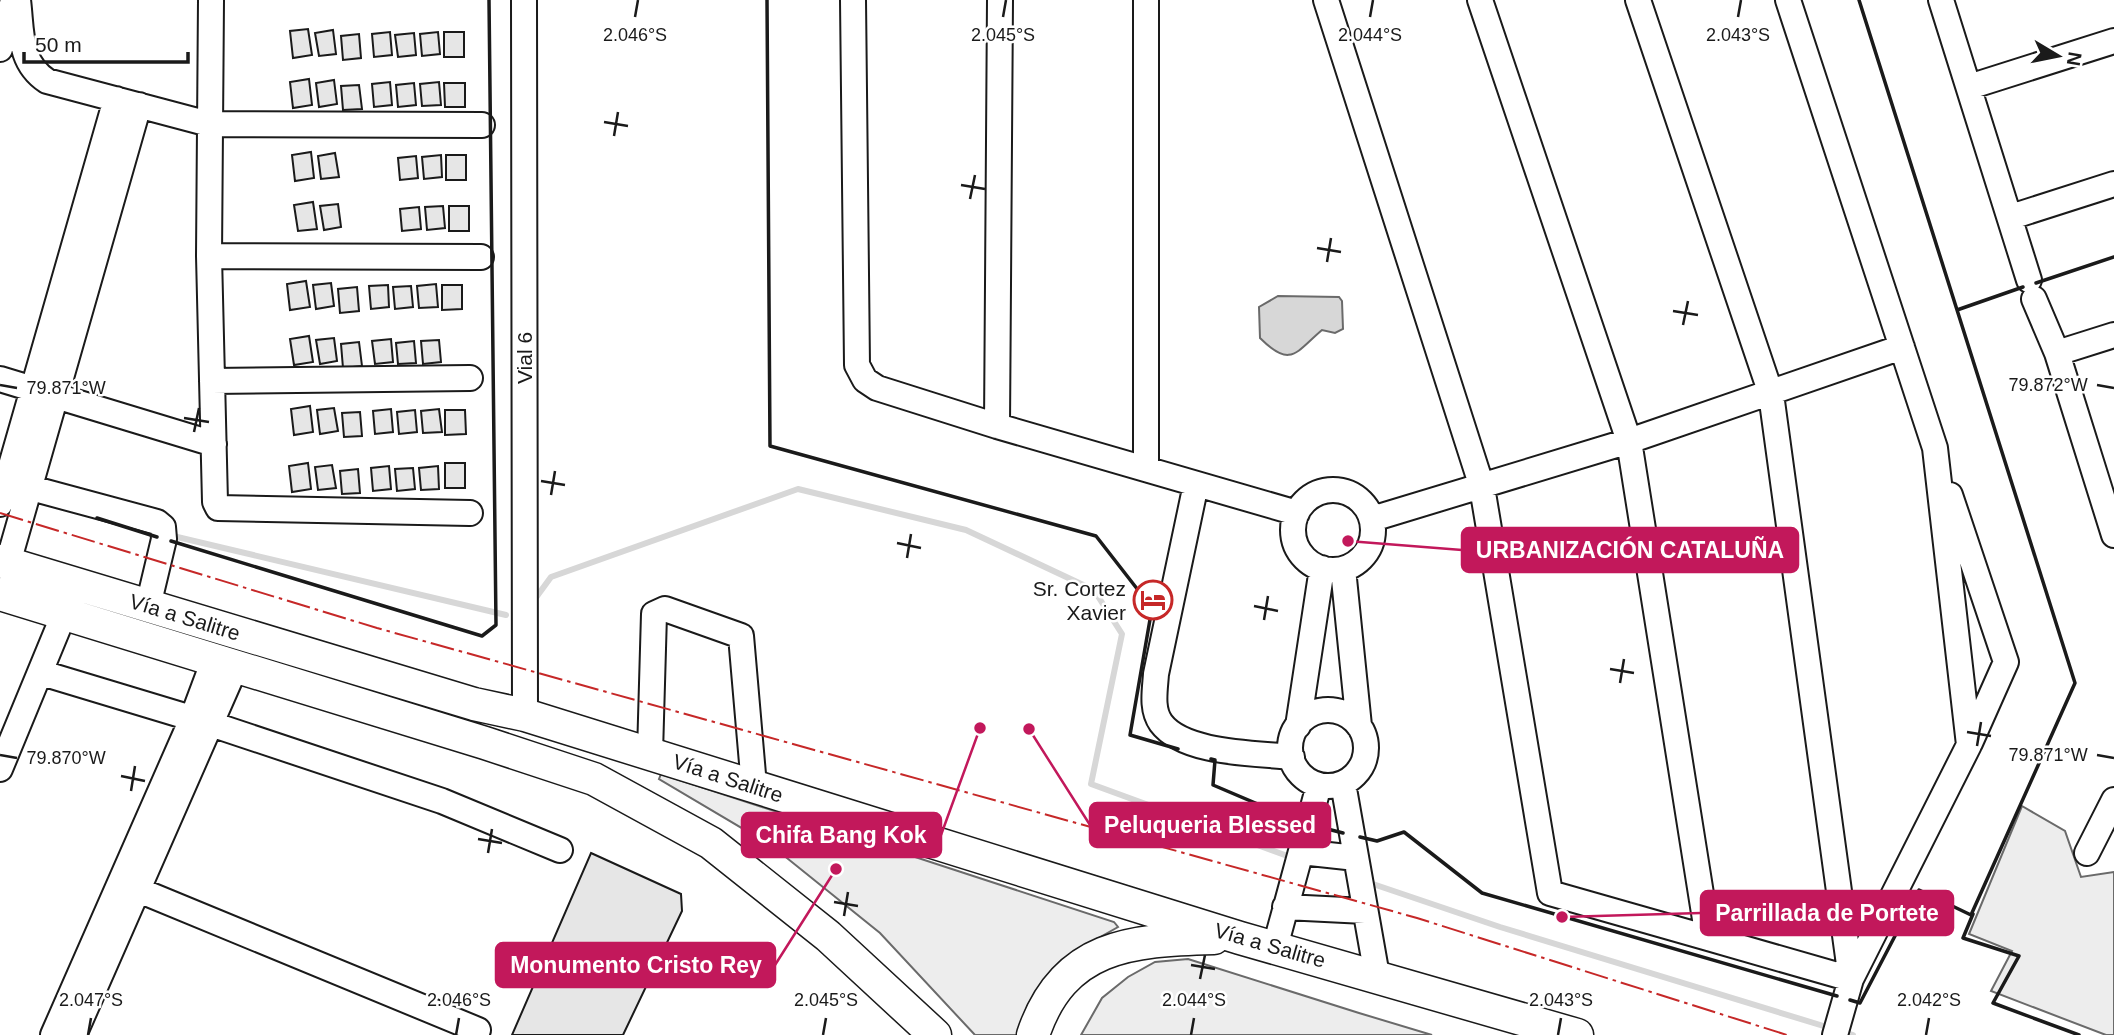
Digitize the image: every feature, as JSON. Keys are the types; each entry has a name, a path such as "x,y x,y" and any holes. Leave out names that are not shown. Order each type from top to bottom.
{"main road":[{"name":"Vía a Salitre","path":"4,562 474,704 525,715 650,753 1240,938 1577,1035"},
{"name":"Vía a Salitre","path":"0,594 594,779 711,843 828,936 935,1035"},
{"path":"1032,1035 1053,991 1065,977 1095,956 1132,944 1240,938"},
{"path":"1474,1007 1532,1035"}],"street":[{"path":"0,49 13,0"},
{"path":"18,0 27,62 35,73 47,81 139,106 209,124 482,125"},
{"path":"211,0 209,257 215,502 223,510 470,513"},
{"name":"Vial 6","path":"524,0 525,715"},
{"path":"853,0 857,365 865,380 877,388 996,426 1297,513"},
{"path":"996,426 1000,0"},
{"path":"1146,0 1146,469"},
{"path":"1326,0 1482,487 1550,893 1851,979"},
{"path":"1480,0 1629,441 1707,938"},
{"path":"1638,0 1771,394 1851,979"},
{"path":"1788,0 2006,662 1969,745 1851,979 1837,1026"},
{"path":"1941,0 2011,217 2031,290 2057,353 2114,535"},
{"path":"1969,87 2114,41"},
{"path":"4,562 31,488 45,393 116,99"},
{"path":"0,504 45,393 139,106"},
{"path":"2011,217 2114,184"},
{"path":"209,257 481,257"},
{"path":"2057,353 2114,335"},
{"path":"1372,519 1629,441 1902,347"},
{"path":"212,381 470,378"},
{"path":"0,379 214,444"},
{"path":"1935,448 1969,745"},
{"path":"1196,484 1156,674 1154,701 1160,722 1175,735 1196,745 1292,757"},
{"path":"31,488 157,522 163,527 164,539 148,606"},
{"path":"1343,491 1360,501 1372,519 1373,531 1364,555 1333,569 1307,561 1297,547 1293,530 1297,513 1304,502 1315,493 1343,491"},
{"path":"1333,569 1359,726 1365,742 1364,758 1356,773 1331,784 1301,775 1292,757 1291,741 1298,726 1333,569"},
{"path":"650,753 654,614 665,609 741,636 754,786"},
{"path":"0,769 42,673 64,614"},
{"path":"64,1033 225,663"},
{"path":"42,673 202,721 442,801 560,850"},
{"path":"1298,726 1311,714 1329,710 1346,714 1359,726"},
{"path":"1275,947 1301,852 1331,784"},
{"path":"1331,784 1356,858 1377,976"},
{"path":"2087,853 2114,800"},
{"path":"1301,852 1356,858"},
{"path":"128,886 478,1030"},
{"path":"1285,907 1365,911"}],"shaded area":[{"path":"1278,296 1339,297 1342,301 1343,329 1335,333 1322,330 1293,354 1279,353 1260,338 1259,307"},
{"path":"661,774 1114,922 1118,927 1072,953 1023,1035 975,1035 880,933 772,846 659,779"},
{"path":"2022,806 2065,831 2081,877 2114,872 2114,1035 2106,1035 1991,991 2012,951 1969,934"},
{"path":"1188,959 1432,1035 1081,1035 1102,998 1128,977 1155,962"}],"building":[{"path":"308,29 312,55 293,58 290,31"},
{"path":"333,30 336,54 319,56 315,33"},
{"path":"390,32 392,55 374,57 372,34"},
{"path":"438,32 440,54 422,56 420,34"},
{"path":"444,32 464,32 464,57 444,57"},
{"path":"414,33 416,55 398,57 395,35"},
{"path":"359,34 361,58 343,60 341,36"},
{"path":"309,79 312,105 293,108 290,82"},
{"path":"334,80 337,104 319,107 316,83"},
{"path":"390,82 392,105 374,107 372,84"},
{"path":"439,82 441,105 422,106 420,84"},
{"path":"414,83 416,105 398,107 396,85"},
{"path":"444,83 465,83 465,107 445,107"},
{"path":"359,85 362,109 343,110 341,86"},
{"path":"311,152 314,178 295,181 292,155"},
{"path":"335,153 339,177 321,179 318,156"},
{"path":"441,155 442,177 424,179 422,157"},
{"path":"446,155 466,155 466,180 446,180"},
{"path":"416,156 418,178 400,180 398,158"},
{"path":"313,202 317,229 298,231 294,205"},
{"path":"338,204 341,227 324,230 320,206"},
{"path":"443,206 445,228 427,230 425,207"},
{"path":"449,206 469,206 469,231 449,231"},
{"path":"419,207 421,229 402,231 400,209"},
{"path":"306,281 310,307 290,310 287,284"},
{"path":"331,283 334,306 316,309 313,285"},
{"path":"436,284 438,307 419,308 417,286"},
{"path":"388,285 389,307 371,309 369,286"},
{"path":"442,285 462,285 462,309 442,310"},
{"path":"411,286 413,307 395,309 393,287"},
{"path":"357,287 359,311 340,313 338,289"},
{"path":"309,336 313,362 294,365 290,339"},
{"path":"334,338 337,361 320,364 316,340"},
{"path":"391,339 393,362 375,364 372,341"},
{"path":"439,340 441,362 423,364 421,341"},
{"path":"414,341 416,363 398,364 396,343"},
{"path":"359,342 362,366 343,368 341,344"},
{"path":"310,406 313,432 294,435 291,409"},
{"path":"334,408 338,431 320,434 317,410"},
{"path":"391,409 393,432 375,434 373,411"},
{"path":"439,409 442,432 423,433 421,411"},
{"path":"415,410 417,432 399,434 397,412"},
{"path":"445,410 465,410 466,434 445,435"},
{"path":"360,412 362,436 344,437 342,413"},
{"path":"308,463 311,489 292,492 289,466"},
{"path":"445,463 465,463 465,488 445,488"},
{"path":"332,465 336,488 318,490 315,467"},
{"path":"389,466 391,489 373,491 371,468"},
{"path":"438,466 439,489 421,490 419,468"},
{"path":"413,468 415,489 397,491 395,469"},
{"path":"358,469 360,493 342,494 340,471"},
{"path":"591,853 681,894 682,911 623,1035 512,1035"}],"waterway":[{"path":"532,603 551,577 798,489 966,530 1094,590 1122,634 1091,784 1293,858"},
{"path":"173,536 506,615"},
{"path":"1367,882 1500,927 1830,1028"},
{"path":"1840,1031 1853,1035"}],"wall":[{"path":"171,541 482,636 496,625 489,0"},
{"path":"767,0 770,446 1096,536 1152,608 1130,735 1178,749"},
{"path":"1850,1000 1860,1003 1919,890 1971,915 2075,683 1859,0"},
{"path":"2036,283 2114,257"},
{"path":"1957,310 2023,287"},
{"path":"97,518 157,537"},
{"path":"1211,759 1215,760 1213,785 1302,823"},
{"path":"1316,826 1343,833"},
{"path":"1360,837 1377,841 1404,832 1482,893 1837,996"},
{"path":"1973,914 1963,938 2019,956 1993,1003 2079,1035"}],"power":[{"path":"0,513 377,628 1417,918 1787,1035"}],"place":[{"name":"URBANIZACIÓN CATALUÑA","path":"1348,541"},
{"name":"Sr. Cortez Xavier","path":"1153,600"},
{"name":"Chifa Bang Kok","path":"980,728"},
{"name":"Peluqueria Blessed","path":"1029,729"},
{"name":"Monumento Cristo Rey","path":"836,869"},
{"name":"Parrillada de Portete","path":"1562,917"}]}
